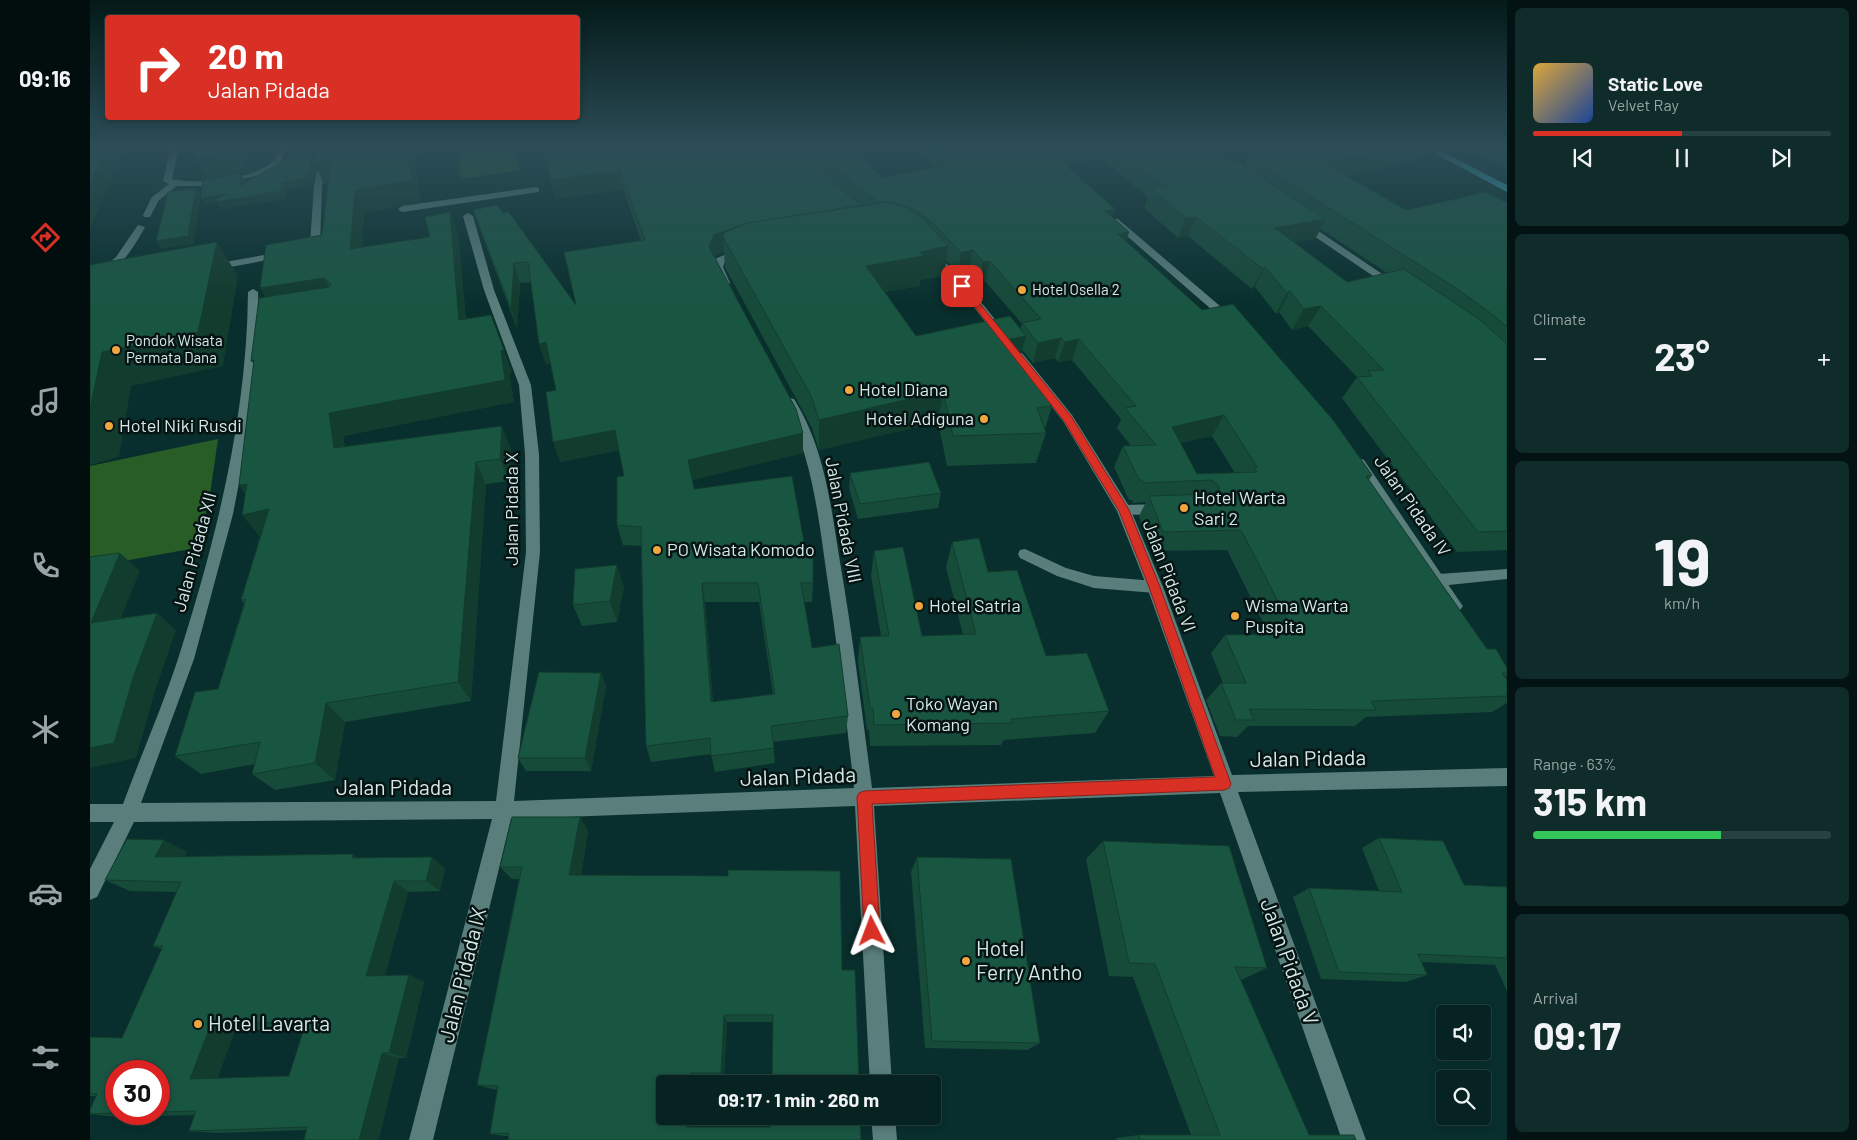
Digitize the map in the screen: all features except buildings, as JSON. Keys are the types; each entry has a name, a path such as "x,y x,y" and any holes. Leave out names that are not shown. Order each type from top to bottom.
{"street":[{"path":"1101,210 1242,331"},
{"name":"Jalan Pidada X","path":"468,216 489,290 525,385 532,454 532,552 504,810"},
{"path":"1290,216 1404,291"},
{"name":"Jalan Pidada VI","path":"920,242 973,299 1068,418 1124,510 1155,587 1224,784"},
{"path":"732,297 718,267 720,259 729,254 753,247"},
{"name":"Jalan Pidada XII","path":"90,890 129,812 186,659 226,514 243,431 258,318 253,292"},
{"name":"Jalan Pidada VIII","path":"785,394 804,429 820,482 846,646 864,797 881,1075"},
{"name":"Jalan Pidada IV","path":"1350,450 1439,580 1463,620"},
{"name":"Jalan Pidada","path":"90,813 504,810 1224,784 1507,777"},
{"name":"Jalan Pidada V","path":"1224,784 1354,1140"},
{"name":"Jalan Pidada IX","path":"421,1140 504,810"},
{"path":"884,1125 885,1140"}],"lane":[{"path":"147,215 155,199"},
{"path":"202,269 312,248 315,245 317,199"},
{"path":"402,210 474,199"},
{"path":"93,287 132,244 141,227"},
{"path":"1124,510 1171,508"},
{"path":"1025,554 1062,572 1094,582 1155,587"},
{"path":"1439,580 1507,574"}],"green space":[{"path":"218,439 209,501 196,548 90,567 90,466"}],"place":[{"name":"Hotel Osella 2","path":"1022,290"},
{"name":"Pondok Wisata Permata Dana","path":"116,350"},
{"name":"Hotel Diana","path":"849,390"},
{"name":"Hotel Adiguna","path":"984,419"},
{"name":"Hotel Niki Rusdi","path":"109,426"},
{"name":"Hotel Warta Sari 2","path":"1184,508"},
{"name":"PO Wisata Komodo","path":"657,550"},
{"name":"Hotel Satria","path":"919,606"},
{"name":"Wisma Warta Puspita","path":"1235,616"},
{"name":"Toko Wayan Komang","path":"896,714"},
{"name":"Hotel Ferry Antho","path":"966,961"},
{"name":"Hotel Lavarta","path":"198,1024"}],"route":[{"path":"872,931 864,797 1224,784 1155,587 1124,510 1068,418 962,286"}]}
